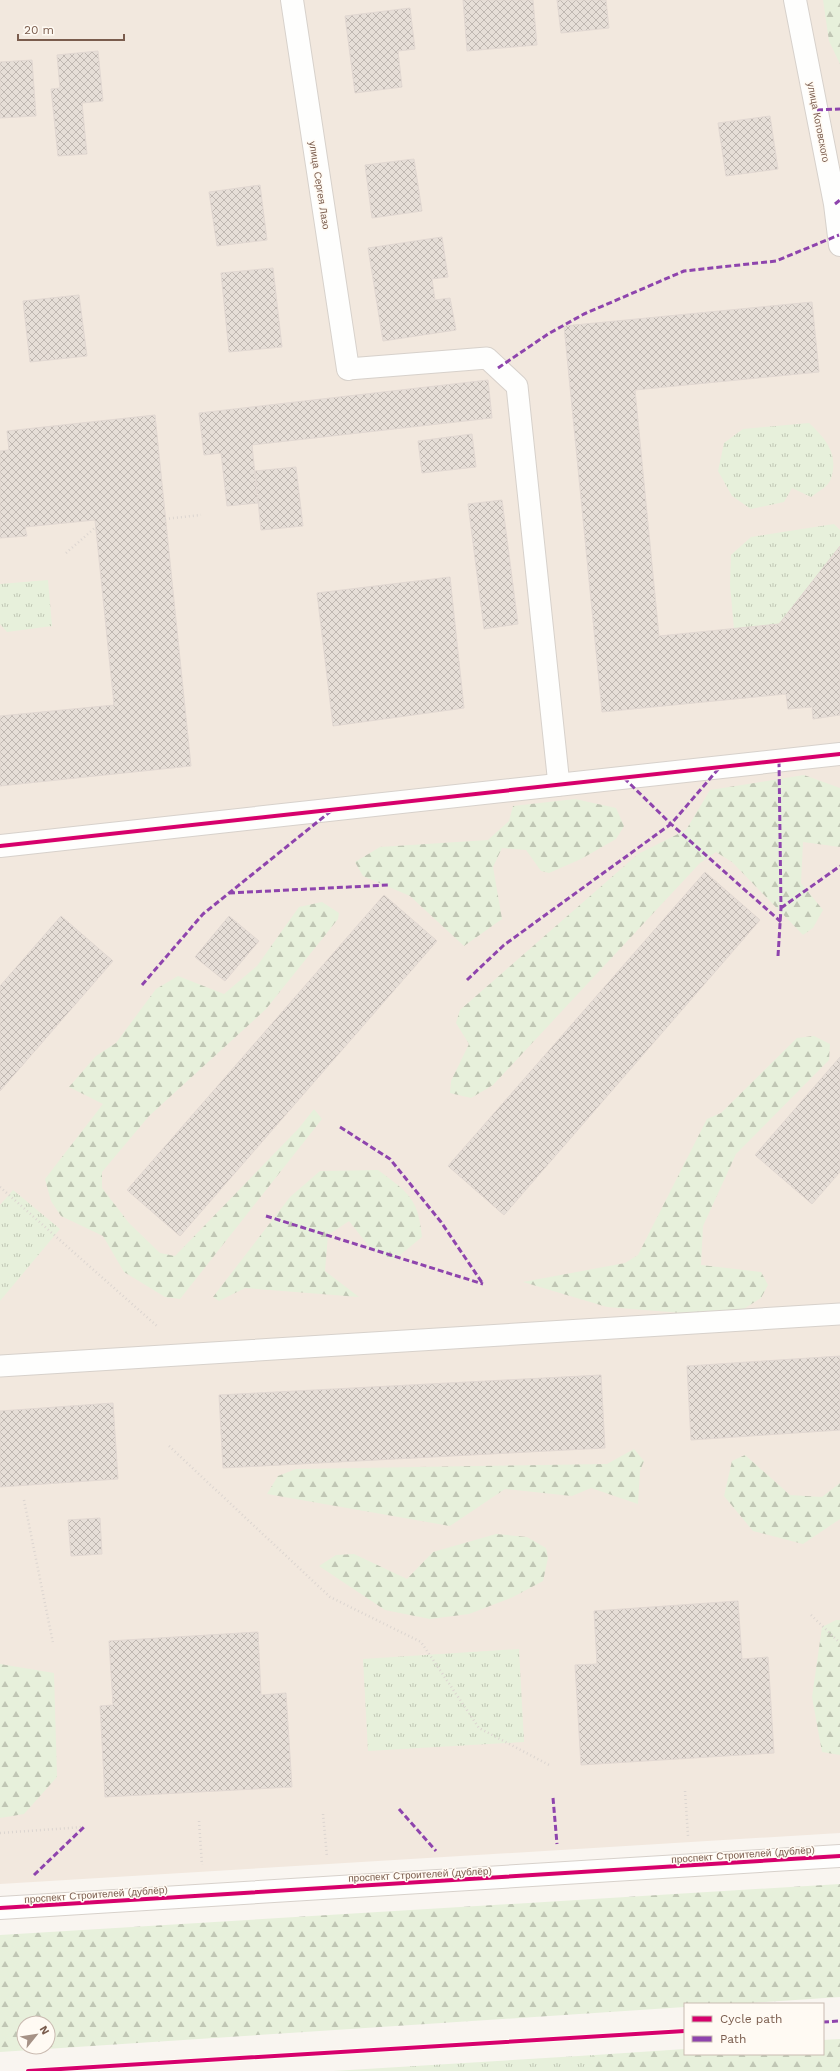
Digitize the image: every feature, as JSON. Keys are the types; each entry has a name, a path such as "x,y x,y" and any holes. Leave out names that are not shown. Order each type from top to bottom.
{"street":[{"name":"улица Сергея Лазо","path":"292,0 348,369"},
{"name":"улица Котовского","path":"795,0 835,204 840,245"},
{"path":"0,846 840,754"},
{"name":"проспект Строителей (дублёр)","path":"0,1908 840,1856"}],"lane":[{"path":"348,369 488,358 517,386 559,785"},
{"path":"0,1366 840,1314"}],"path":[{"path":"165,519 201,515"},
{"path":"66,553 96,527"},
{"path":"0,1187 160,1329"},
{"path":"169,1446 330,1597 421,1642 479,1728 551,1766"},
{"path":"24,1500 53,1643"},
{"path":"811,1615 840,1643"},
{"path":"685,1791 690,1865"},
{"path":"323,1814 327,1857"},
{"path":"199,1821 202,1865"},
{"path":"0,1833 84,1827"}],"shaded area":[{"path":"0,0 840,0 840,1833 0,1884"}],"green space":[{"path":"823,0 840,0 840,64 829,41"},
{"path":"809,423 821,435 830,448 832,455 833,472 830,481 821,490 811,497 792,488 784,502 751,509 732,496 718,471 724,443 743,429"},
{"path":"834,524 840,530 840,546 779,624 734,629 730,585 731,555 751,537"},
{"path":"48,580 52,626 7,632 0,624 0,584"},
{"path":"804,775 840,788 840,847 803,842 801,883 823,910 813,928 803,935 732,862 716,852 700,863 493,1085 471,1098 450,1093 451,1081 469,1044 456,1023 460,1010 638,854 686,830 710,790"},
{"path":"575,799 616,808 624,826 616,839 581,859 549,873 541,871 526,850 502,848 493,867 502,919 464,946 410,896 363,876 355,862 380,847 488,840 509,821 513,806"},
{"path":"322,902 339,913 338,919 266,1009 149,1116 102,1172 102,1188 129,1223 160,1253 175,1256 299,1128 314,1109 322,1119 180,1299 165,1297 124,1272 103,1236 61,1216 51,1201 45,1179 103,1104 69,1087 96,1056 116,1043 156,989 178,976 224,994 257,966 299,907"},
{"path":"814,1036 830,1044 829,1060 736,1154 703,1226 701,1265 761,1272 768,1285 761,1298 742,1310 707,1315 607,1307 523,1282 625,1263 638,1255 707,1119 721,1113 797,1038"},
{"path":"378,1170 410,1197 418,1213 422,1237 394,1260 371,1249 349,1221 328,1235 325,1271 359,1297 245,1288 219,1301 213,1297 290,1197 320,1171"},
{"path":"13,1190 60,1229 0,1301 0,1205"},
{"path":"634,1449 644,1461 640,1471 638,1504 591,1488 572,1496 505,1489 450,1526 267,1494 278,1476 296,1469 607,1464"},
{"path":"745,1455 790,1495 822,1497 840,1483 840,1519 803,1544 753,1531 724,1496 732,1461"},
{"path":"496,1534 527,1537 546,1548 548,1558 543,1581 513,1597 469,1614 430,1619 385,1610 319,1566 336,1555 354,1554 407,1579 433,1552"},
{"path":"836,1620 840,1620 840,1755 822,1752 812,1697 822,1627"},
{"path":"519,1649 524,1742 368,1751 363,1659"},
{"path":"0,1664 54,1673 57,1777 24,1814 0,1818"},
{"path":"840,1884 840,1997 751,2003 684,2003 684,2007 56,2048 56,2015 16,2015 16,2051 0,2052 0,1935"},
{"path":"840,2039 840,2071 595,2071 595,2055 684,2049 684,2055 824,2055 824,2040"},
{"path":"595,2055 595,2071 333,2071"}],"building":[{"path":"463,0 533,0 537,45 467,51"},
{"path":"557,0 606,0 609,28 561,33"},
{"path":"410,8 415,49 398,51 402,87 355,93 345,16"},
{"path":"98,51 103,101 82,103 87,154 58,156 51,89 60,88 57,55"},
{"path":"32,60 36,116 0,118 0,62"},
{"path":"770,116 778,169 726,176 718,123"},
{"path":"414,159 422,211 372,218 365,165"},
{"path":"260,185 267,240 217,246 209,192"},
{"path":"442,237 448,277 432,279 435,300 450,298 456,330 383,341 368,248"},
{"path":"273,268 282,347 229,352 221,273"},
{"path":"79,295 87,356 30,362 23,301"},
{"path":"812,302 819,372 635,390 659,636 779,624 840,546 840,715 813,719 812,707 788,709 786,694 602,712 564,326"},
{"path":"488,380 492,418 252,445 258,503 227,506 221,453 204,455 199,413"},
{"path":"155,415 191,766 0,786 0,716 114,705 95,520 25,527 27,536 0,538 0,451 9,450 7,431"},
{"path":"472,434 476,467 422,473 418,441"},
{"path":"296,467 303,526 261,530 255,471"},
{"path":"502,500 518,624 484,629 468,504"},
{"path":"450,577 464,708 333,726 317,593"},
{"path":"705,872 760,920 504,1215 448,1166"},
{"path":"384,895 437,941 180,1236 127,1190"},
{"path":"61,916 113,961 0,1091 0,986"},
{"path":"229,916 259,941 225,981 195,957"},
{"path":"840,1057 840,1172 812,1204 755,1155"},
{"path":"840,1356 840,1430 691,1440 687,1366"},
{"path":"601,1375 605,1448 223,1468 219,1395"},
{"path":"113,1403 118,1479 0,1487 0,1411"},
{"path":"100,1518 102,1554 71,1556 68,1520"},
{"path":"738,1601 742,1659 768,1657 774,1753 581,1765 575,1665 597,1664 594,1611"},
{"path":"258,1632 261,1695 286,1693 292,1787 105,1797 100,1706 113,1705 109,1641"}],"marked path":[{"path":"817,110 840,109"},
{"path":"835,204 840,200"},
{"path":"498,368 548,334 584,314 684,271 776,261 839,235"},
{"path":"778,956 781,908 779,761"},
{"path":"467,980 504,945 671,824 720,767"},
{"path":"624,778 671,824 781,922"},
{"path":"142,985 203,914 331,811"},
{"path":"781,908 840,866"},
{"path":"229,893 389,885"},
{"path":"340,1127 390,1159 441,1222 483,1284"},
{"path":"266,1216 483,1284"},
{"path":"553,1798 557,1844"},
{"path":"399,1809 436,1851"},
{"path":"34,1875 84,1827"},
{"path":"824,2022 840,2021"}],"cycle path":[{"path":"0,846 840,754"},
{"path":"0,1908 840,1856"},
{"path":"28,2071 684,2031"}]}
